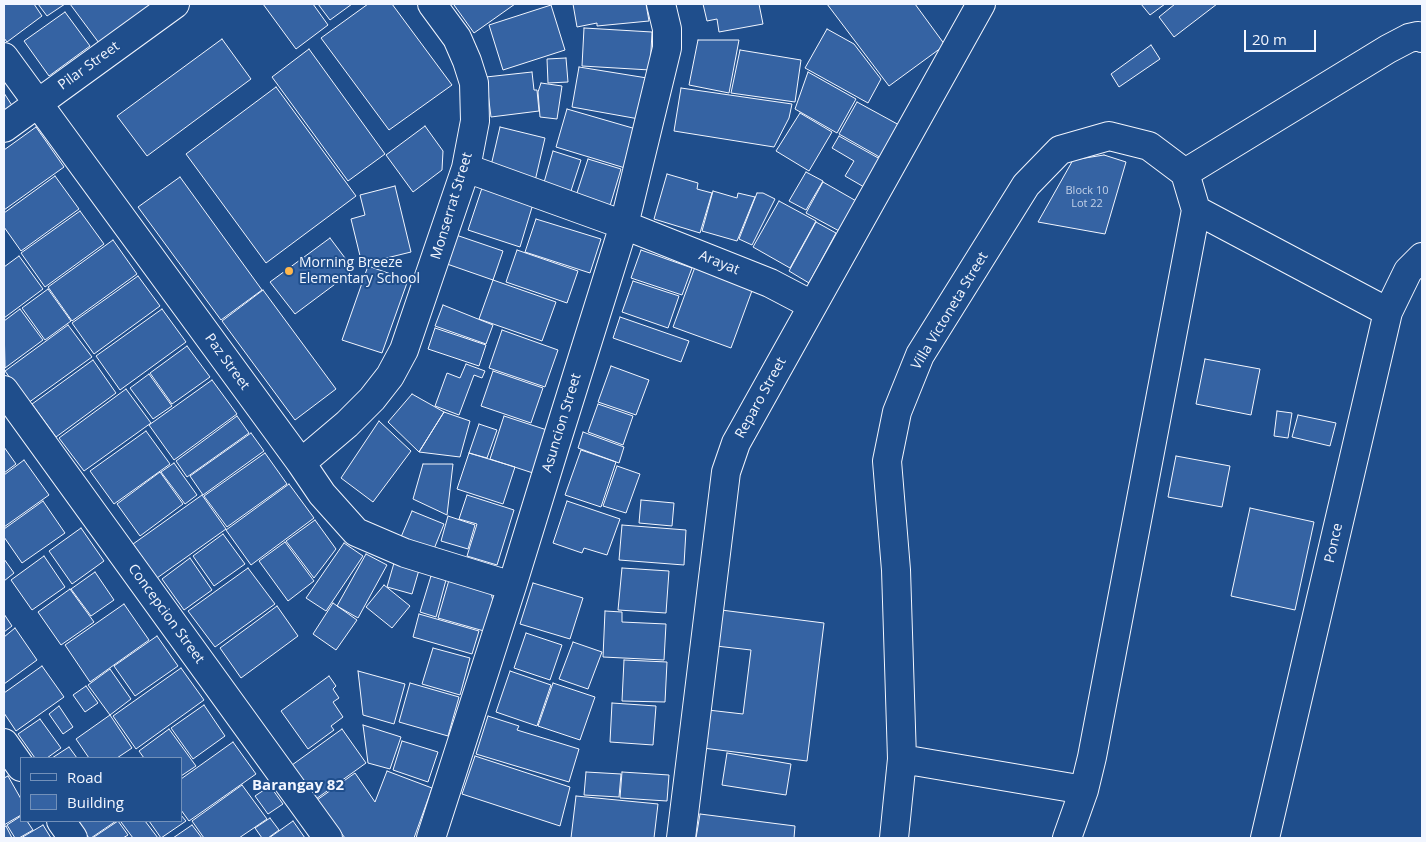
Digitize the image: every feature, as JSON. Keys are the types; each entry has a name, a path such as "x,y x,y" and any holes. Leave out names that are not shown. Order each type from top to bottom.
{"street":[{"name":"Pilar Street","path":"4,128 175,4"},
{"name":"Monserrat Street","path":"301,463 348,424 372,399 390,376 404,350 466,168 475,121 474,84 457,38 432,4"},
{"name":"Asuncion Street","path":"432,838 624,226 667,48 667,29 661,4"},
{"name":"Reparo Street","path":"681,838 726,472 736,443 981,4"},
{"path":"1067,838 1084,790 1196,210 1185,173 1388,49 1409,38 1418,36 1422,38"},
{"name":"Paz Street","path":"4,57 322,494 356,532 404,553 512,586"},
{"name":"Villa Victoneta Street","path":"894,838 902,759 896,570 887,461 897,412 920,355 1026,185 1060,150 1109,136 1149,146 1185,173"},
{"name":"Arayat","path":"466,168 624,226 770,283 812,305"},
{"path":"1196,210 1388,312"},
{"name":"Ponce","path":"1264,838 1388,312 1408,271 1422,257"},
{"name":"Concepcion Street","path":"4,390 328,838"},
{"path":"4,743 20,766"},
{"path":"902,759 1084,790"},
{"path":"62,822 73,838"}],"building":[{"path":"4,4 34,4 42,16 7,42 4,38"},
{"path":"38,4 65,4 47,16"},
{"path":"70,4 153,4 99,43"},
{"path":"263,4 313,4 328,25 296,49"},
{"path":"318,4 352,4 330,20"},
{"path":"368,4 392,4 452,85 389,130 321,38"},
{"path":"455,4 515,4 474,33"},
{"path":"573,4 646,4 649,21 597,26 597,23 577,27"},
{"path":"703,4 759,4 763,24 719,32 717,19 707,21"},
{"path":"827,4 915,4 945,45 889,86"},
{"path":"1141,4 1165,4 1150,15"},
{"path":"1175,4 1217,4 1174,37 1159,17"},
{"path":"551,5 565,50 503,70 489,25"},
{"path":"65,12 90,46 49,76 24,41"},
{"path":"584,28 652,32 650,70 582,66"},
{"path":"827,29 854,44 881,79 868,103 805,68"},
{"path":"222,39 251,79 147,156 117,116"},
{"path":"698,40 739,40 729,93 689,85"},
{"path":"1151,45 1160,59 1119,87 1111,74"},
{"path":"309,49 385,154 348,181 272,77"},
{"path":"740,50 801,60 795,102 731,93"},
{"path":"566,58 568,82 548,83 547,59"},
{"path":"579,67 647,78 639,119 572,107"},
{"path":"532,72 534,90 537,90 539,111 491,117 486,77"},
{"path":"808,72 856,99 837,133 795,109"},
{"path":"541,83 562,86 557,119 540,117 538,92"},
{"path":"276,87 356,196 266,263 186,154"},
{"path":"681,88 792,104 789,118 774,147 674,131"},
{"path":"4,93 13,107 4,114"},
{"path":"857,102 901,126 883,159 839,134"},
{"path":"567,109 636,129 625,168 556,147"},
{"path":"800,113 832,132 809,171 776,151"},
{"path":"425,126 443,151 442,170 413,192 386,155"},
{"path":"36,127 64,167 4,210 4,150"},
{"path":"500,127 545,138 535,181 490,170"},
{"path":"839,136 880,159 864,187 845,176 854,161 832,148"},
{"path":"553,151 581,160 570,194 543,186"},
{"path":"1104,155 1126,162 1105,234 1038,222 1073,160"},
{"path":"588,159 621,169 609,209 575,199"},
{"path":"806,172 823,181 806,210 789,201"},
{"path":"667,174 698,183 697,189 712,193 700,233 654,219"},
{"path":"55,176 79,209 21,251 4,227 4,213"},
{"path":"180,177 262,290 221,320 138,207"},
{"path":"823,182 858,202 841,232 806,213"},
{"path":"395,186 411,252 362,264 351,219 365,215 360,195"},
{"path":"482,188 533,204 520,247 468,230"},
{"path":"713,191 737,198 738,193 755,197 737,241 702,231"},
{"path":"757,193 763,193 775,199 752,245 739,239"},
{"path":"779,201 816,221 790,268 753,247"},
{"path":"80,211 104,244 45,287 21,253"},
{"path":"536,219 601,239 590,273 525,252"},
{"path":"816,222 836,233 809,283 789,271"},
{"path":"456,235 503,251 493,280 447,264"},
{"path":"330,238 354,270 295,314 270,282"},
{"path":"113,240 137,274 72,321 48,287"},
{"path":"517,250 578,271 567,303 506,282"},
{"path":"641,250 692,268 682,295 631,278"},
{"path":"19,256 43,289 4,318 4,267"},
{"path":"368,266 408,280 382,353 342,340"},
{"path":"695,267 753,288 731,348 673,327"},
{"path":"138,276 160,306 94,354 72,323"},
{"path":"493,280 556,302 542,341 479,319"},
{"path":"633,281 679,296 668,328 622,312"},
{"path":"48,289 71,321 45,340 22,308"},
{"path":"263,290 336,389 295,420 222,321"},
{"path":"443,305 493,325 486,344 435,326"},
{"path":"20,309 43,340 5,368 4,321"},
{"path":"162,309 186,342 120,390 96,356"},
{"path":"620,317 689,341 681,362 613,338"},
{"path":"68,325 92,357 28,403 5,371"},
{"path":"435,328 486,345 479,366 428,349"},
{"path":"502,330 558,350 545,387 489,368"},
{"path":"187,346 210,377 172,404 150,373"},
{"path":"1205,359 1260,369 1251,415 1196,404"},
{"path":"93,360 116,393 56,437 32,404"},
{"path":"466,364 485,371 482,378 474,375 459,415 435,406 447,373 460,378"},
{"path":"611,366 649,380 636,415 598,402"},
{"path":"493,371 543,388 531,423 481,406"},
{"path":"149,374 172,406 153,419 130,388"},
{"path":"212,380 237,414 174,460 149,425"},
{"path":"126,389 151,423 84,471 59,438"},
{"path":"412,394 444,412 419,452 388,422"},
{"path":"598,404 633,416 623,445 588,432"},
{"path":"1277,411 1292,413 1288,438 1274,436"},
{"path":"444,412 470,421 460,457 419,452"},
{"path":"1298,415 1336,423 1330,446 1292,437"},
{"path":"237,416 249,433 187,477 176,461"},
{"path":"504,416 550,431 536,474 490,459"},
{"path":"379,421 411,451 373,502 341,478"},
{"path":"479,424 497,430 487,458 469,453"},
{"path":"146,431 170,464 114,504 90,471"},
{"path":"583,432 624,447 619,463 578,448"},
{"path":"251,433 264,451 203,495 190,476"},
{"path":"4,447 16,464 4,473"},
{"path":"581,450 616,462 601,507 565,495"},
{"path":"265,453 287,484 227,527 204,496"},
{"path":"469,453 515,467 503,504 457,489"},
{"path":"1176,456 1230,466 1222,507 1168,497"},
{"path":"24,460 49,495 4,527 4,475"},
{"path":"174,463 197,495 185,504 161,472"},
{"path":"423,464 453,464 447,515 413,499"},
{"path":"617,466 640,474 626,513 603,506"},
{"path":"160,472 183,504 140,536 117,504"},
{"path":"289,484 314,518 251,565 226,530"},
{"path":"202,495 226,529 157,578 133,544"},
{"path":"467,495 514,510 497,565 467,556 477,524 459,519"},
{"path":"641,500 674,503 672,526 639,523"},
{"path":"43,501 65,533 22,563 4,537 4,529"},
{"path":"567,501 620,519 607,555 584,548 582,553 553,543"},
{"path":"1250,508 1314,522 1295,610 1231,596"},
{"path":"412,511 444,524 434,549 401,537"},
{"path":"448,516 475,525 468,549 441,541"},
{"path":"315,520 336,549 314,578 286,541"},
{"path":"622,525 686,530 684,565 619,560"},
{"path":"81,528 104,561 72,584 49,551"},
{"path":"223,534 245,564 214,586 193,556"},
{"path":"285,542 314,581 288,601 259,561"},
{"path":"344,543 363,556 326,611 306,598"},
{"path":"366,554 387,565 358,618 337,606"},
{"path":"44,556 65,587 32,610 11,580"},
{"path":"190,558 212,590 184,610 162,579"},
{"path":"4,559 14,573 4,581"},
{"path":"394,563 419,570 412,594 387,587"},
{"path":"248,568 275,604 215,647 188,611"},
{"path":"622,568 669,571 666,613 618,610"},
{"path":"95,572 114,600 91,616 71,589"},
{"path":"431,576 446,580 436,617 420,612"},
{"path":"449,580 491,593 493,601 484,631 438,618"},
{"path":"533,583 583,598 570,639 520,624"},
{"path":"384,585 410,606 392,628 366,607"},
{"path":"70,589 94,622 61,645 38,612"},
{"path":"333,603 357,620 336,650 313,634"},
{"path":"124,604 149,640 90,682 65,645"},
{"path":"277,606 298,636 241,678 220,648"},
{"path":"721,610 824,623 807,761 703,748 708,710 743,714 751,650 716,646"},
{"path":"605,611 622,612 622,622 666,624 664,660 603,657"},
{"path":"4,614 12,626 4,632"},
{"path":"419,614 479,631 472,654 413,637"},
{"path":"15,628 37,660 4,684 4,637"},
{"path":"526,633 562,645 550,680 514,668"},
{"path":"157,636 178,666 135,696 114,666"},
{"path":"573,642 602,652 588,689 559,679"},
{"path":"433,648 470,658 460,695 422,684"},
{"path":"624,660 667,662 665,702 622,701"},
{"path":"42,666 64,697 16,731 4,713 4,693"},
{"path":"181,668 204,700 136,749 113,716"},
{"path":"110,669 131,699 110,715 88,685"},
{"path":"358,671 405,684 394,724 363,715"},
{"path":"510,671 551,685 537,726 496,712"},
{"path":"329,676 336,686 333,689 339,698 333,702 343,717 331,726 334,730 308,749 281,711"},
{"path":"410,683 459,697 448,736 399,722"},
{"path":"553,683 595,697 580,740 538,726"},
{"path":"86,686 98,703 85,712 73,695"},
{"path":"612,703 656,706 653,745 610,742"},
{"path":"204,705 225,736 193,759 171,728"},
{"path":"59,706 73,727 63,734 49,714"},
{"path":"110,715 132,748 118,757 88,757 76,739"},
{"path":"488,716 519,726 517,730 579,749 569,782 476,754"},
{"path":"40,719 61,748 48,757 34,757 18,734"},
{"path":"363,725 401,737 390,769 368,763"},
{"path":"169,729 196,766 182,775 182,757 143,757 139,751"},
{"path":"342,729 366,763 316,799 292,765"},
{"path":"402,741 438,752 428,782 393,770"},
{"path":"233,742 256,774 189,821 182,811 182,778"},
{"path":"69,747 76,757 54,757"},
{"path":"727,753 791,764 786,795 722,785"},
{"path":"475,756 570,787 560,826 462,794"},
{"path":"387,771 432,788 414,838 345,838 317,800 355,773 375,802"},
{"path":"586,772 621,774 619,797 584,795"},
{"path":"622,772 669,775 667,801 620,798"},
{"path":"8,776 20,797 20,816 4,825 4,778"},
{"path":"242,785 267,819 239,838 204,838 192,821"},
{"path":"270,786 283,804 268,814 255,796"},
{"path":"576,796 658,804 654,838 571,838"},
{"path":"700,814 795,826 794,838 696,838"},
{"path":"182,816 186,821 161,838 150,822 182,822"},
{"path":"20,817 20,822 28,822 33,830 19,838 15,838 7,825"},
{"path":"270,818 279,830 268,838 262,838 255,828"},
{"path":"293,821 305,838 269,838"},
{"path":"78,822 115,822 91,838 89,838"},
{"path":"116,822 119,822 128,835 123,838 94,837"},
{"path":"121,822 146,822 158,838 133,838"},
{"path":"43,825 51,838 21,838"},
{"path":"192,825 202,838 173,838"},
{"path":"6,826 12,838 4,838 4,827"}],"place":[{"name":"Morning Breeze Elementary School","path":"289,271"}],"district":[{"name":"Barangay 82","path":"298,786"}]}
